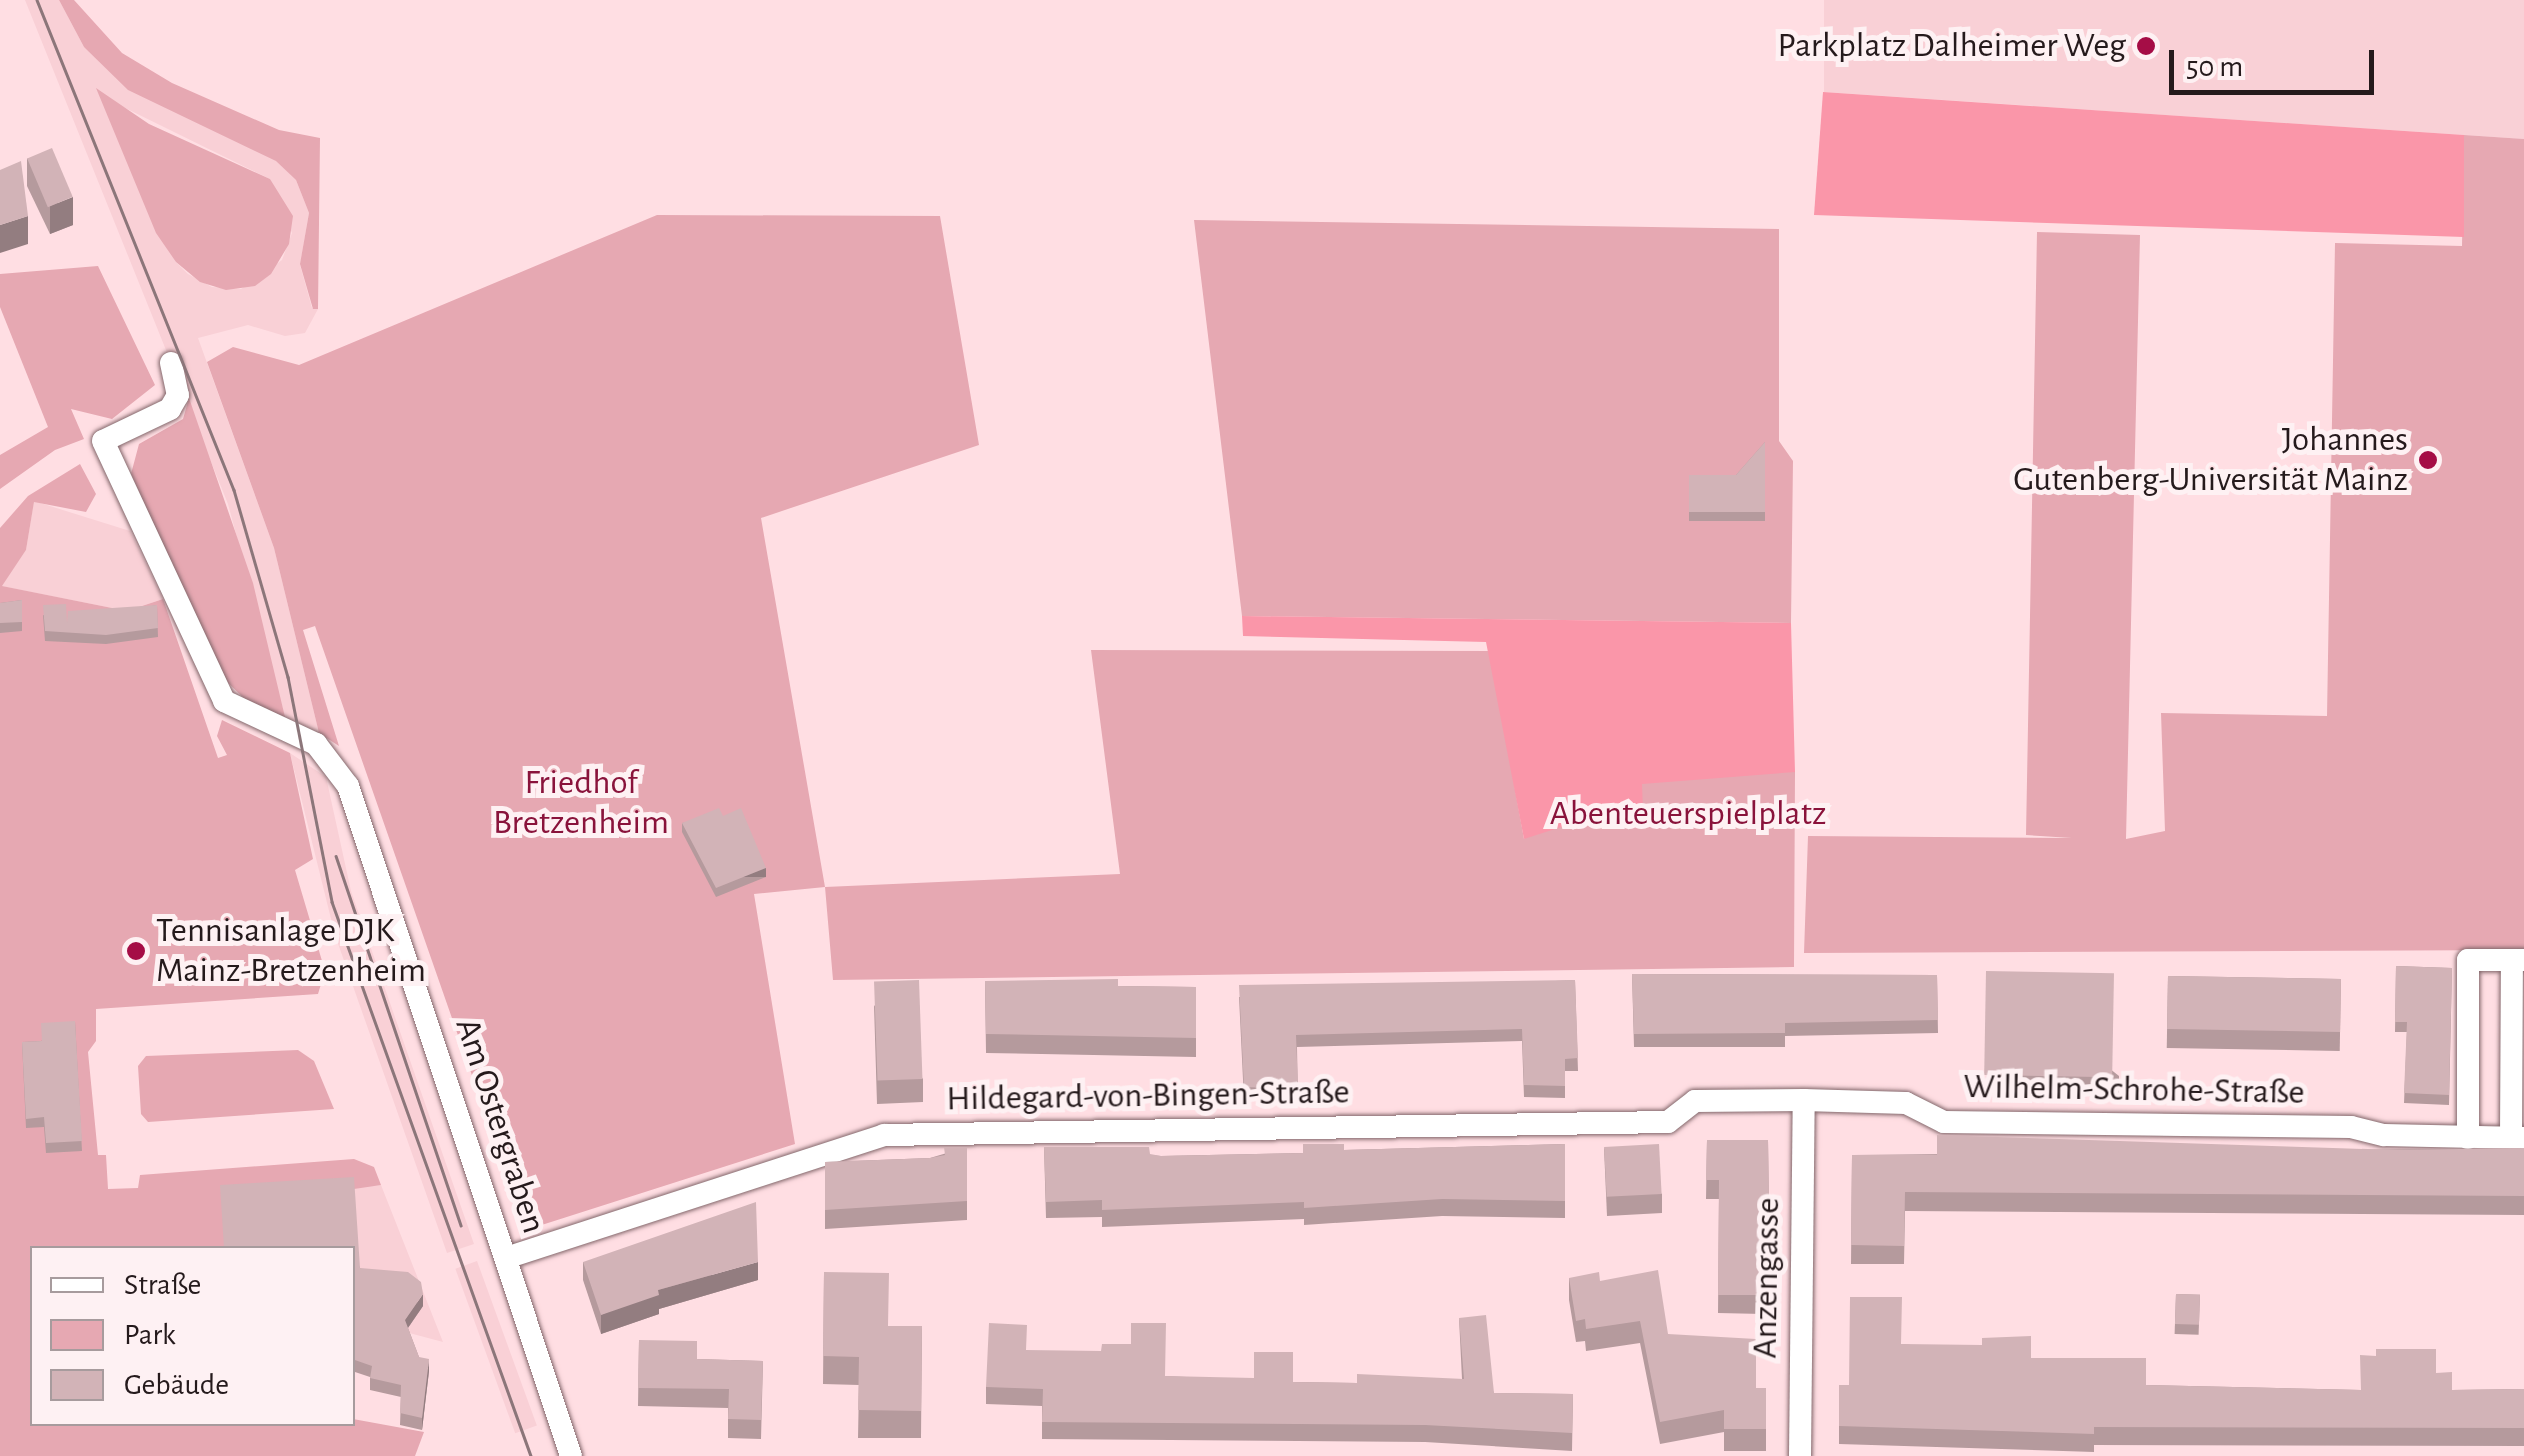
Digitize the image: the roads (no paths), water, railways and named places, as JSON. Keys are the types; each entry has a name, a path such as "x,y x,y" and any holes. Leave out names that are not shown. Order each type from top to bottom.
{"street":[{"name":"Am Ostergraben","path":"172,363 178,395 170,410 104,441 224,701 316,744 348,786 571,1456"},
{"name":"Wilhelm-Schrohe-Straße","path":"1804,1100 1906,1103 1944,1122 2351,1127 2468,1138 2518,1138 2518,960 2468,960 2468,1138"},
{"name":"Hildegard-von-Bingen-Straße","path":"506,1258 884,1135 1668,1122 1694,1101 1804,1100"},
{"name":"Anzengasse","path":"1800,1456 1804,1100"}],"tram line":[{"path":"37,0 234,490 288,677 332,902 531,1456"},
{"path":"336,856 461,1225"}],"place":[{"name":"Parkplatz Dalheimer Weg","path":"2146,46"},
{"name":"Johannes Gutenberg-Universität Mainz","path":"2428,460"},
{"name":"Tennisanlage DJK Mainz-Bretzenheim","path":"136,951"}],"park label":[{"name":"Friedhof Bretzenheim","path":"581,803"},
{"name":"Abenteuerspielplatz","path":"1688,814"}]}
